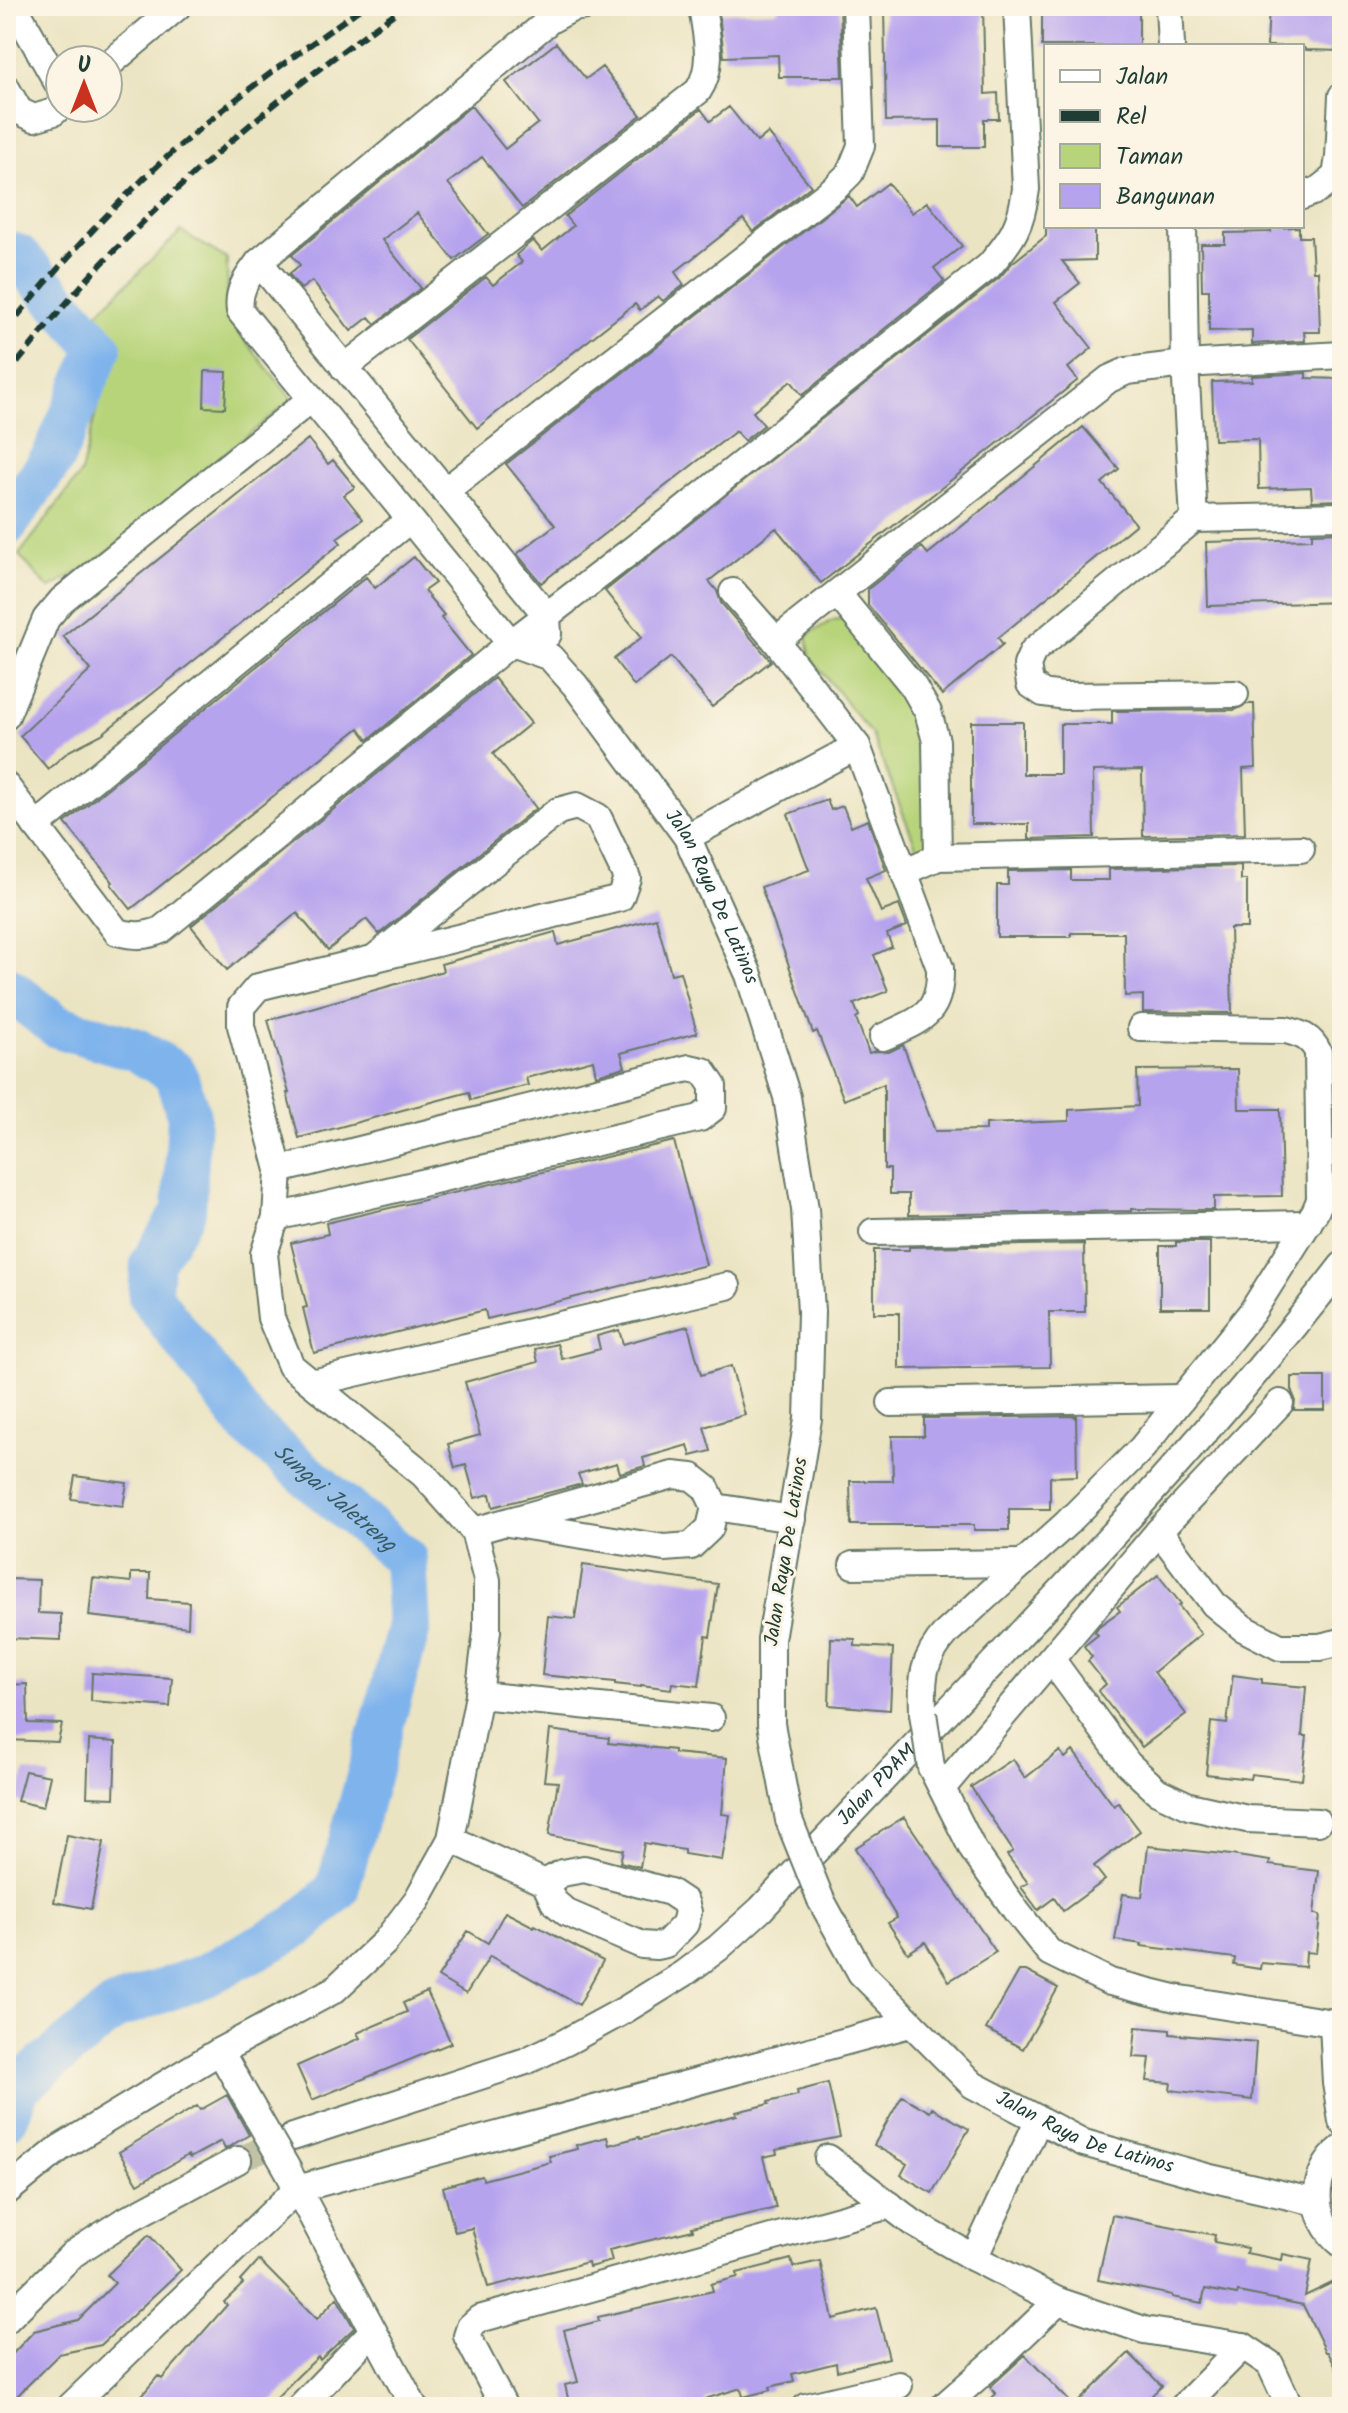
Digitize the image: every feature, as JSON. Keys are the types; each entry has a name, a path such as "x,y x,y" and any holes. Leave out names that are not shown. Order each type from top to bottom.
{"street":[{"path":"14,6 44,59"},
{"path":"124,52 178,6"},
{"path":"259,262 547,616 550,657 511,643 240,311 238,299 259,262 550,20 572,8 587,6"},
{"path":"344,368 698,91 706,80 709,65 702,6"},
{"path":"445,491 850,173 861,146 856,6"},
{"path":"6,786 117,932 138,936 161,930 511,643 675,517 989,266 1013,237 1023,212 1026,189 1017,6"},
{"path":"1169,6 1171,44"},
{"path":"6,88 19,111 34,118 44,115"},
{"path":"1304,195 1318,190 1336,176 1342,96"},
{"path":"1183,228 1185,364 1194,519"},
{"path":"776,641 1109,379 1127,371 1185,364 1342,355"},
{"path":"6,716 46,619 62,600 311,399"},
{"path":"1235,694 1064,696 1043,693 1030,684 1027,665 1033,651 1194,519 1342,516"},
{"path":"36,826 409,520"},
{"path":"733,592 776,641 857,746 940,968 940,987 931,1009 921,1019 883,1037"},
{"path":"837,593 913,686 928,712 936,741 938,857"},
{"name":"Jalan Raya De Latinos","path":"550,657 575,685 687,837 749,975 787,1097 805,1209 811,1312 808,1419 771,1639 771,1724 789,1820 821,1900 861,1973 973,2085 1084,2143 1210,2178 1316,2202"},
{"path":"687,837 857,746"},
{"path":"6,2192 60,2148 220,2051 334,1990 385,1942 417,1900 451,1839 479,1695 487,1631 487,1580 474,1531 424,1475 291,1366 271,1318 264,1254 276,1217 279,1170 241,1026 241,1007 258,987 372,960 620,898 627,878 598,817 577,806 558,811 372,960"},
{"path":"904,872 938,857 1301,849"},
{"path":"1141,1028 1286,1030 1305,1036 1314,1043 1318,1052 1320,1200 1252,1312 1142,1448 1067,1523 947,1632 932,1650 922,1688 923,1713 937,1777 973,1850 1049,1952 1110,1982 1175,1998 1337,2022 1336,2083 1342,2121"},
{"path":"276,1217 700,1118 713,1108 713,1086 703,1071 689,1068 279,1170"},
{"path":"873,1232 1308,1224"},
{"name":"Jalan PDAM","path":"293,2137 526,2061 623,2011 718,1948 761,1909 1134,1511 1342,1266"},
{"path":"312,1383 727,1286"},
{"path":"891,1403 1182,1398"},
{"path":"937,1777 1051,1659 1159,1531 1280,1403"},
{"path":"474,1531 673,1475 692,1477 706,1488 715,1507 710,1528 691,1546 664,1548 508,1523"},
{"path":"715,1507 792,1519"},
{"path":"1159,1531 1214,1604 1243,1628 1280,1647 1320,1647 1342,1642"},
{"path":"853,1565 1023,1563"},
{"path":"1051,1659 1128,1764 1157,1791 1189,1806 1247,1819 1318,1822"},
{"path":"479,1695 711,1718"},
{"path":"451,1839 545,1883 554,1902 567,1913 642,1945 666,1944 685,1924 688,1912 685,1902 670,1892 584,1869 562,1873 545,1883"},
{"path":"70,2407 293,2180 910,2024"},
{"path":"220,2051 414,2407"},
{"path":"974,2258 1039,2119"},
{"path":"1342,2148 1326,2164 1318,2182 1316,2202 1322,2221 1332,2237 1342,2244"},
{"path":"828,2158 913,2223 1058,2301 1144,2330 1243,2346 1270,2364 1290,2407"},
{"path":"6,2320 73,2254 121,2223 238,2160"},
{"path":"504,2407 467,2336 470,2327 479,2319 890,2205"},
{"path":"943,2407 1058,2301"},
{"path":"300,2407 373,2331"},
{"path":"1183,2407 1243,2346"},
{"path":"806,2407 899,2385"}],"green space":[{"path":"181,231 227,259 228,319 292,399 100,558 49,589 19,555 81,473 111,352 96,314"},
{"path":"847,618 921,703 941,844 918,851 872,735 810,657 807,635 833,620"}],"building":[{"path":"778,6 840,6 843,77 779,77 778,55 724,57 719,13 778,11"},
{"path":"884,6 983,6 985,94 998,93 999,119 984,119 984,147 940,147 940,120 886,121"},
{"path":"1042,6 1139,6 1139,44 1042,46"},
{"path":"1269,6 1342,6 1342,51 1306,50 1304,44 1267,44"},
{"path":"556,43 586,79 602,67 641,115 522,208 482,157 448,183 488,234 454,260 417,213 382,240 421,288 375,324 369,317 351,331 312,281 301,289 289,274 300,265 292,255 471,106 505,149 538,123 506,82"},
{"path":"729,107 757,142 768,133 811,186 753,232 743,219 675,272 684,285 663,301 658,296 640,310 635,304 477,428 407,339 486,277 493,285 522,262 516,255 533,240 542,251 573,226 565,216 701,109 710,121"},
{"path":"888,183 912,213 927,202 962,246 934,268 944,281 802,395 791,381 753,412 764,425 744,441 736,431 541,583 517,554 555,525 506,464 849,196 857,207"},
{"path":"1046,228 1095,228 1095,260 1062,261 1080,283 1056,302 1092,348 1068,368 1078,380 821,583 776,528 709,581 721,603 771,661 712,707 671,657 634,686 614,659 642,637 605,591 999,278 1012,263 1046,236"},
{"path":"1271,228 1299,228 1299,237 1311,237 1313,271 1318,271 1320,332 1304,332 1305,341 1252,344 1252,330 1209,331 1209,290 1202,290 1201,244 1225,244 1225,233 1271,232"},
{"path":"205,371 227,372 225,408 204,407"},
{"path":"1306,373 1306,378 1342,379 1342,500 1312,501 1311,487 1259,489 1258,439 1214,440 1212,382 1252,381 1252,376"},
{"path":"1083,427 1119,469 1102,483 1136,524 998,638 1003,644 942,695 868,605 868,589 922,547 928,554"},
{"path":"308,439 328,464 333,460 355,487 344,495 363,519 337,538 341,543 102,734 69,751 48,769 20,736 91,670 63,636"},
{"path":"1342,532 1342,602 1208,606 1206,542 1312,539 1312,533"},
{"path":"414,557 435,583 424,591 471,655 368,740 359,728 131,909 65,823 366,577 375,588"},
{"path":"494,678 531,723 493,754 536,808 379,934 366,919 328,950 297,913 227,970 191,926"},
{"path":"1254,704 1256,768 1243,769 1245,834 1143,836 1142,770 1093,771 1094,837 1029,839 1029,824 971,824 971,722 1023,722 1023,774 1060,774 1060,724 1112,724 1112,711 1235,710"},
{"path":"827,800 831,810 843,806 851,827 868,820 886,870 866,878 881,912 899,905 907,926 887,934 892,947 874,955 888,991 854,1004 859,1016 856,1018 869,1053 889,1052 903,1045 935,1131 986,1130 986,1124 1069,1121 1069,1110 1138,1106 1137,1070 1238,1069 1239,1109 1280,1109 1282,1196 1214,1197 1214,1210 909,1215 909,1194 890,1194 890,1169 884,1169 884,1084 844,1100 817,1031 813,1033 761,887 809,870 788,814"},
{"path":"1241,866 1241,880 1247,880 1247,928 1230,928 1232,1013 1143,1012 1143,995 1125,996 1124,933 997,937 997,885 1008,885 1008,871 1071,870 1071,880 1109,880 1109,869"},
{"path":"656,918 671,974 680,972 697,1033 621,1053 625,1067 596,1075 593,1060 526,1078 528,1085 471,1100 469,1092 299,1138 268,1020 443,971 441,964 555,932 558,945"},
{"path":"674,1141 706,1265 487,1319 485,1310 314,1353 303,1308 307,1307 291,1243 328,1234 326,1223"},
{"path":"1176,1242 1210,1242 1210,1308 1160,1308 1160,1246 1176,1246"},
{"path":"1084,1244 1085,1312 1049,1312 1050,1367 899,1369 899,1313 874,1313 874,1250"},
{"path":"688,1326 701,1375 731,1366 745,1415 704,1427 711,1451 691,1456 688,1445 643,1458 645,1466 620,1473 617,1463 578,1474 582,1484 493,1507 490,1494 475,1498 466,1465 455,1468 448,1444 480,1435 465,1382 538,1362 535,1349 557,1344 562,1359 600,1349 597,1336 619,1330 623,1344"},
{"path":"1292,1377 1325,1377 1325,1410 1294,1410"},
{"path":"1076,1416 1077,1476 1050,1477 1050,1509 1009,1509 1009,1530 974,1530 974,1525 851,1525 850,1481 893,1481 892,1436 924,1436 924,1418"},
{"path":"75,1476 127,1483 123,1506 71,1499"},
{"path":"583,1565 718,1584 699,1686 672,1683 671,1689 641,1687 542,1675 548,1616 575,1619"},
{"path":"131,1573 150,1573 149,1599 189,1602 188,1627 89,1616 93,1578 131,1582"},
{"path":"1158,1575 1201,1634 1154,1672 1186,1714 1142,1747 1098,1691 1106,1684 1088,1661 1092,1657 1084,1646 1098,1635 1095,1632 1099,1626 1120,1611 1117,1607"},
{"path":"8,1579 39,1580 38,1613 61,1614 61,1640 7,1638"},
{"path":"831,1638 855,1639 855,1646 893,1648 890,1710 829,1705"},
{"path":"92,1673 172,1678 170,1707 91,1701"},
{"path":"1233,1675 1262,1679 1262,1683 1306,1687 1302,1736 1307,1736 1302,1780 1251,1774 1250,1779 1206,1774 1211,1722 1227,1724"},
{"path":"27,1684 28,1723 62,1724 58,1742 6,1740 6,1685"},
{"path":"550,1730 609,1738 608,1743 727,1758 722,1814 730,1815 722,1860 644,1843 640,1867 620,1862 623,1850 549,1835 558,1782 544,1781"},
{"path":"89,1740 116,1742 114,1798 87,1797"},
{"path":"1060,1751 1065,1758 1073,1751 1114,1806 1118,1802 1140,1831 1094,1866 1105,1880 1063,1911 1054,1898 1038,1910 1021,1887 1028,1883 1007,1855 1013,1851 971,1787 1013,1759 1025,1778"},
{"path":"25,1771 50,1776 43,1807 17,1801"},
{"path":"904,1817 996,1952 949,1981 925,1942 908,1953 888,1923 897,1918 855,1848"},
{"path":"67,1835 104,1842 91,1909 54,1902"},
{"path":"1148,1846 1231,1855 1270,1861 1269,1865 1319,1871 1314,1914 1320,1915 1316,1953 1306,1952 1305,1967 1261,1963 1260,1969 1234,1965 1235,1958 1115,1940 1123,1894 1142,1897"},
{"path":"505,1912 603,1961 579,2005 490,1956 466,1994 438,1977 468,1931 488,1943"},
{"path":"1019,1971 1026,1971 1058,1988 1023,2049 986,2029"},
{"path":"427,1992 451,2043 312,2100 297,2066 360,2038 357,2033 407,2012 403,2003"},
{"path":"1136,2027 1170,2030 1170,2034 1256,2042 1252,2100 1170,2090 1171,2083 1147,2081 1150,2058 1133,2057"},
{"path":"828,2083 840,2137 776,2150 777,2154 763,2157 776,2208 609,2250 612,2261 589,2267 588,2262 488,2287 472,2228 455,2232 443,2187 551,2162 549,2156 607,2137 609,2145 737,2115 736,2112 798,2095 797,2091"},
{"path":"227,2095 249,2135 225,2149 221,2141 190,2158 188,2155 138,2184 119,2152 197,2106 200,2110"},
{"path":"902,2096 930,2112 932,2108 969,2129 932,2193 901,2175 907,2164 874,2145"},
{"path":"1112,2215 1215,2235 1214,2242 1247,2248 1246,2253 1282,2260 1283,2254 1312,2260 1305,2296 1342,2278 1342,2379 1303,2305 1205,2289 1202,2303 1098,2280"},
{"path":"149,2235 181,2270 101,2345 59,2354 6,2407 6,2361 34,2331 78,2320 115,2283 107,2275"},
{"path":"791,2259 793,2267 820,2261 833,2319 876,2308 889,2358 837,2371 836,2363 792,2374 794,2381 770,2387 771,2390 743,2397 741,2388 705,2399 706,2403 691,2407 570,2407 565,2385 578,2382 564,2330 599,2321 598,2317 713,2291 711,2284 738,2277 737,2273"},
{"path":"259,2260 317,2319 337,2298 354,2328 320,2360 318,2357 267,2407 132,2407 158,2376 162,2379 227,2305 224,2302 243,2284 240,2281"},
{"path":"1129,2353 1162,2386 1152,2395 1163,2407 982,2407 996,2394 990,2387 1025,2355 1074,2406"}],"waterway":[{"name":"Sungai Jaletreng","path":"6,252 18,256 100,348 53,458 6,524"},
{"name":"Sungai Jaletreng","path":"6,987 57,1026 135,1049 175,1073 189,1116 184,1211 152,1263 150,1296 248,1425 405,1559 409,1627 337,1890 298,1926 204,1976 115,2008 19,2086 6,2118"}],"tunnel":[{"path":"238,2160 293,2137"}],"railway":[{"path":"6,330 90,233 159,164 249,89 364,6"},
{"path":"6,377 92,274 165,201 281,99 405,6"}]}
